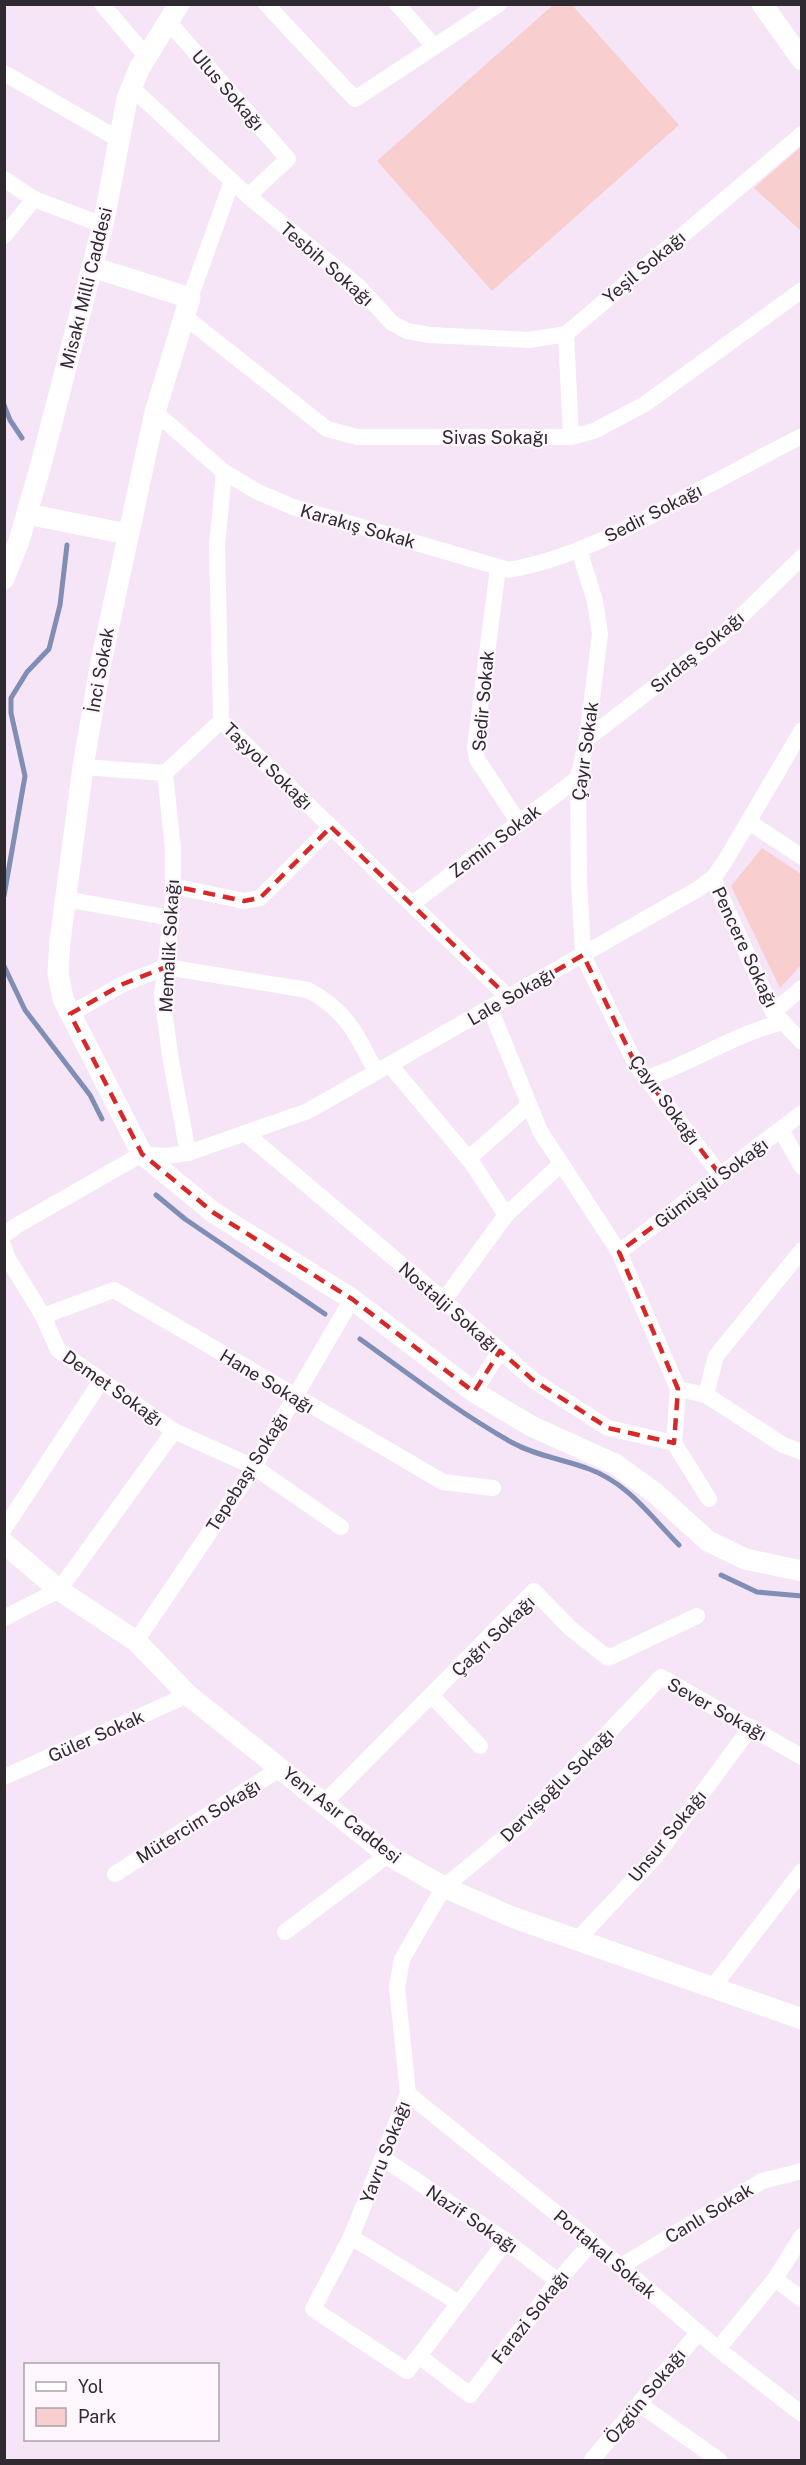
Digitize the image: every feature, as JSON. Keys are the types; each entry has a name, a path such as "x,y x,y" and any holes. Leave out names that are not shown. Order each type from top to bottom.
{"street":[{"path":"102,4 146,56"},
{"path":"266,4 355,99 433,45 499,4"},
{"path":"397,4 433,45"},
{"path":"762,4 801,60"},
{"name":"Misakı Milli Caddesi","path":"4,579 27,514 103,225 118,139 131,87 146,56 173,13"},
{"name":"Ulus Sokağı","path":"173,13 288,159 248,196"},
{"path":"4,73 118,139"},
{"name":"Tesbih Sokağı","path":"131,87 248,196 357,286 392,323 407,331 430,335 529,340 566,334"},
{"name":"Yeşil Sokağı","path":"566,334 801,134"},
{"path":"4,179 34,199 103,225"},
{"name":"İnci Sokak","path":"142,1154 63,999 58,973 65,900 83,767 99,667 127,534 155,411 187,308 232,181"},
{"path":"4,236 34,199"},
{"name":"Sivas Sokağı","path":"92,267 187,308 327,429 357,436 571,436 594,431 645,404 801,290"},
{"path":"566,334 571,436"},
{"path":"155,411 224,472"},
{"name":"Sedir Sokağı","path":"498,568 509,570 544,564 579,550 634,525 801,436"},
{"name":"Karakış Sokak","path":"224,472 266,496 293,507 498,568"},
{"name":"Taşyol Sokağı","path":"224,472 217,545 221,721 509,998"},
{"path":"27,514 127,534"},
{"name":"Çayır Sokak","path":"579,550 595,601 600,634 586,739 578,778 579,880 583,955"},
{"name":"Sırdaş Sokağı","path":"586,739 723,634 801,557"},
{"name":"Sedir Sokak","path":"498,568 475,747 477,759 519,823"},
{"path":"83,767 165,773 221,721"},
{"name":"Lale Sokağı","path":"142,1154 165,1156 188,1153 308,1112 698,889 713,878 749,822 801,730"},
{"name":"Memalik Sokağı","path":"165,773 173,849 173,886 162,996 165,1027 188,1153"},
{"name":"Zemin Sokak","path":"412,904 578,778"},
{"path":"749,822 801,857"},
{"path":"173,886 244,901 260,898 331,826"},
{"name":"Pencere Sokağı","path":"713,878 778,1017 801,1042"},
{"path":"65,900 171,918"},
{"name":"Çayır Sokağı","path":"583,955 636,1065 721,1176"},
{"path":"70,1014 123,984 166,967 308,990 328,1001 341,1012 383,1068 468,1159 506,1215"},
{"path":"646,1078 666,1072 778,1017 801,987"},
{"path":"490,1008 540,1131 619,1252 678,1389 674,1443 709,1499"},
{"path":"468,1159 529,1105"},
{"name":"Gümüşlü Sokağı","path":"619,1252 801,1113"},
{"path":"780,1130 801,1167"},
{"name":"Nostalji Sokağı","path":"244,1133 444,1300 533,1380 608,1428 674,1443"},
{"path":"4,1235 142,1154 214,1213 352,1299 474,1392 531,1426 615,1464 656,1493 708,1541 745,1558 801,1571"},
{"path":"444,1300 506,1215 561,1164"},
{"name":"Demet Sokağı","path":"4,1247 7,1257 43,1316 58,1350 174,1431 254,1467 341,1527"},
{"path":"706,1395 716,1356 801,1250"},
{"name":"Hane Sokağı","path":"43,1316 114,1290 443,1482 493,1488"},
{"name":"Tepebaşı Sokağı","path":"136,1641 254,1467 352,1299"},
{"path":"474,1392 500,1351"},
{"path":"4,1529 101,1381"},
{"path":"678,1389 706,1395 783,1445 801,1452"},
{"name":"Demet Sokağı","path":"59,1590 174,1431"},
{"name":"Yeni Asır Caddesi","path":"4,1543 59,1590 136,1641 188,1695 388,1855 444,1887 512,1917 801,2019"},
{"path":"4,1618 59,1590"},
{"name":"Çağrı Sokağı","path":"324,1803 534,1591 570,1628 609,1658 697,1616"},
{"name":"Sever Sokağı","path":"639,1702 661,1677 801,1757"},
{"name":"Güler Sokak","path":"4,1778 188,1695"},
{"path":"432,1696 480,1746"},
{"name":"Dervişoğlu Sokağı","path":"444,1887 522,1823 639,1702"},
{"name":"Unsur Sokağı","path":"577,1940 656,1856 751,1727"},
{"name":"Mütercim Sokağı","path":"115,1874 281,1768"},
{"path":"285,1932 388,1855"},
{"path":"712,1988 801,1871"},
{"name":"Yavru Sokağı","path":"418,2356 407,2371 313,2309 351,2237 408,2094 397,1987 402,1959 444,1887"},
{"name":"Portakal Sokak","path":"408,2094 592,2242 718,2349 801,2414"},
{"name":"Nazif Sokağı","path":"384,2159 506,2241 558,2281"},
{"name":"Canlı Sokak","path":"621,2266 762,2181 801,2171"},
{"path":"718,2349 775,2279 801,2236"},
{"path":"351,2237 459,2303"},
{"path":"418,2356 506,2241"},
{"name":"Farazi Sokağı","path":"418,2356 470,2395 558,2281 592,2242"},
{"path":"775,2279 801,2300"},
{"name":"Özgün Sokağı","path":"592,2460 698,2332"},
{"path":"639,2404 719,2460"}],"highlighted area":[{"path":"331,827 509,998 583,955 636,1065 721,1176 619,1252 678,1389 674,1443 608,1428 533,1380 500,1351 474,1392 352,1299 214,1213 142,1154 70,1014 123,984 166,967 173,886 244,901 260,898"}],"green space":[{"path":"553,5 572,5 679,125 492,291 377,161"},
{"path":"801,147 801,231 754,188"},
{"path":"762,848 801,874 801,965 780,988 731,886"}],"waterway":[{"path":"4,405 10,420 22,438"},
{"path":"4,896 25,776 11,713 11,698 27,672 49,649 60,605 67,545"},
{"path":"4,966 25,1010 90,1095 102,1119"},
{"path":"156,1195 185,1219 325,1314"},
{"path":"360,1339 453,1406 511,1442 530,1451 589,1469 616,1483 638,1502 679,1545"},
{"path":"721,1575 757,1592 802,1596"}]}
